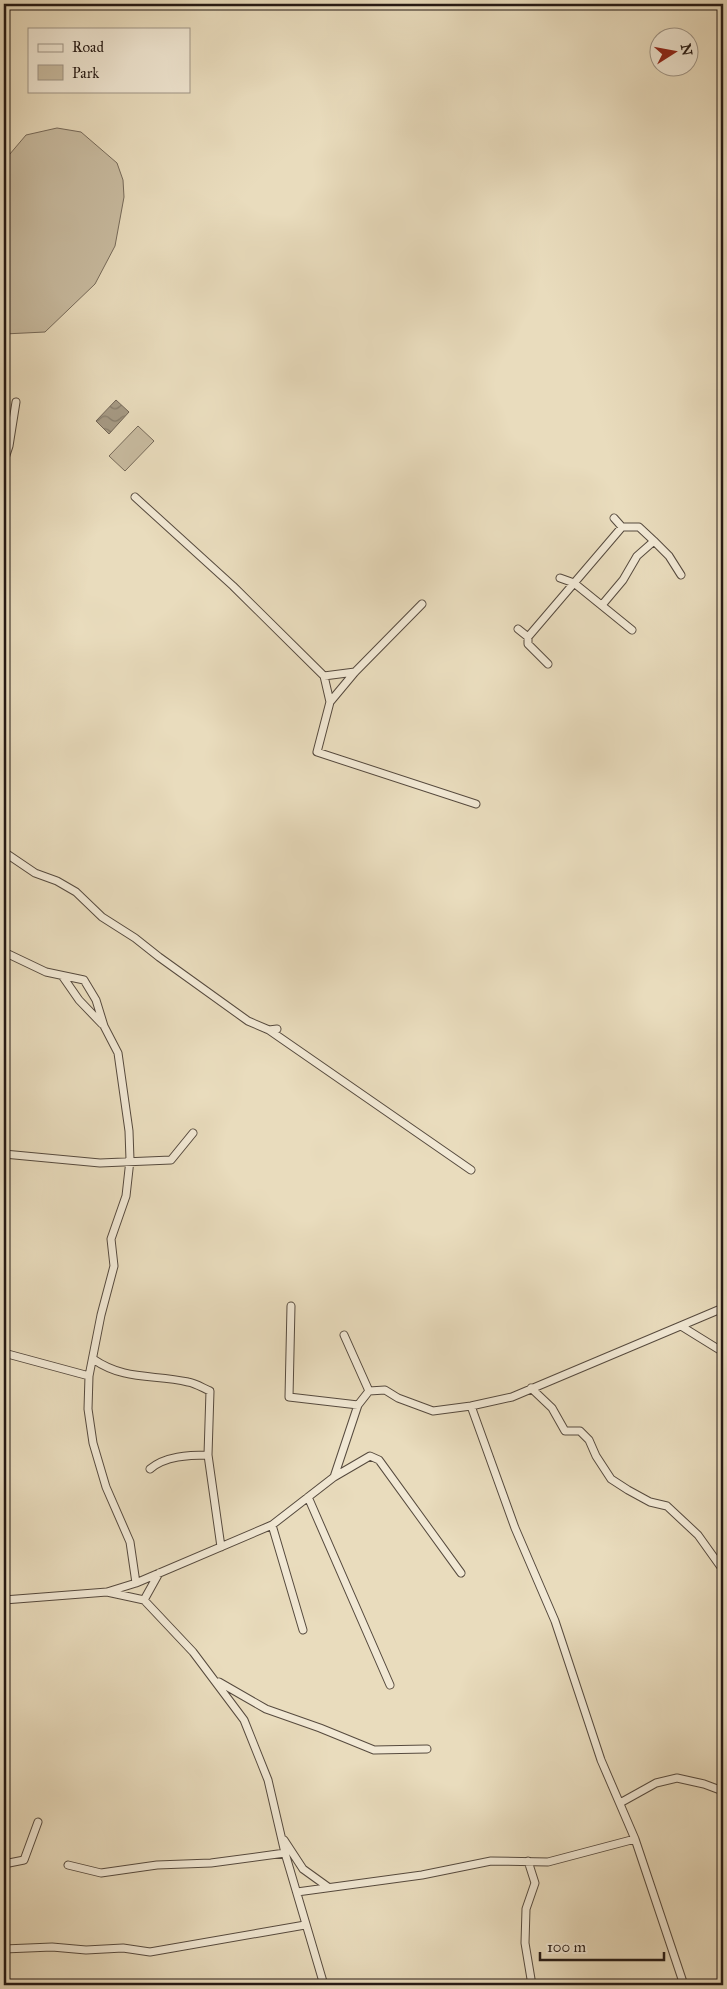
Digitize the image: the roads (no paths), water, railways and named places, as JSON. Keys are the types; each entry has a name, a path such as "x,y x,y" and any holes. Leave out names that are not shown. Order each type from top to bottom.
{"street":[{"path":"4,461 9,446 16,402"},
{"path":"135,498 233,586 324,676 330,702"},
{"path":"614,518 622,526 639,527 669,556 681,574"},
{"path":"548,664 528,644 528,636 622,526"},
{"path":"602,605 623,580 637,556 654,541"},
{"path":"560,578 574,583 632,630"},
{"path":"422,604 355,672 330,702 317,752 476,804"},
{"path":"518,628 528,636"},
{"path":"324,676 355,672"},
{"path":"4,852 35,873 56,881 76,892 102,917 135,938 158,957 248,1020 269,1030 471,1170"},
{"path":"4,952 46,972 84,980 96,1000 104,1026 118,1052 129,1131 130,1160 126,1196 111,1240 114,1266 101,1315 89,1376 88,1409 93,1443 106,1487 130,1542 136,1583"},
{"path":"63,977 79,1000 104,1026"},
{"path":"269,1030 277,1029"},
{"path":"4,1154 100,1163 130,1160 171,1160 193,1133"},
{"path":"292,1306 290,1397 358,1405"},
{"path":"334,1477 358,1405 369,1391 385,1390 398,1398 433,1411 471,1406 512,1397 723,1308"},
{"path":"681,1326 723,1352"},
{"path":"344,1335 369,1391"},
{"path":"4,1353 89,1376"},
{"path":"93,1359 105,1367 142,1378 189,1382 210,1391 208,1455 221,1547"},
{"path":"531,1388 552,1408 565,1431 580,1431 589,1440 596,1456 611,1478 650,1502 667,1506 698,1535 723,1570"},
{"path":"471,1406 515,1528 555,1621 601,1760 635,1839 684,1985"},
{"path":"150,1469 156,1463 188,1455 208,1455"},
{"path":"4,1600 107,1592 136,1583 272,1525 334,1477 370,1456 379,1460 461,1573"},
{"path":"308,1497 390,1685"},
{"path":"272,1525 302,1630"},
{"path":"144,1600 159,1573"},
{"path":"107,1592 144,1600 193,1652 244,1720 268,1780 285,1853 324,1985"},
{"path":"216,1681 266,1709 374,1750 427,1749"},
{"path":"620,1803 656,1783 677,1778 704,1784 720,1790 723,1794"},
{"path":"4,1864 24,1860 38,1822"},
{"path":"281,1836 303,1869 328,1887"},
{"path":"296,1892 422,1875 491,1861 548,1862 635,1839"},
{"path":"68,1865 102,1873 158,1865 211,1862 285,1853"},
{"path":"528,1861 535,1883 526,1909 525,1943 532,1985"},
{"path":"4,1949 52,1947 86,1950 123,1948 150,1952 305,1925"}],"water":[{"path":"116,400 129,412 109,434 96,421"}]}
